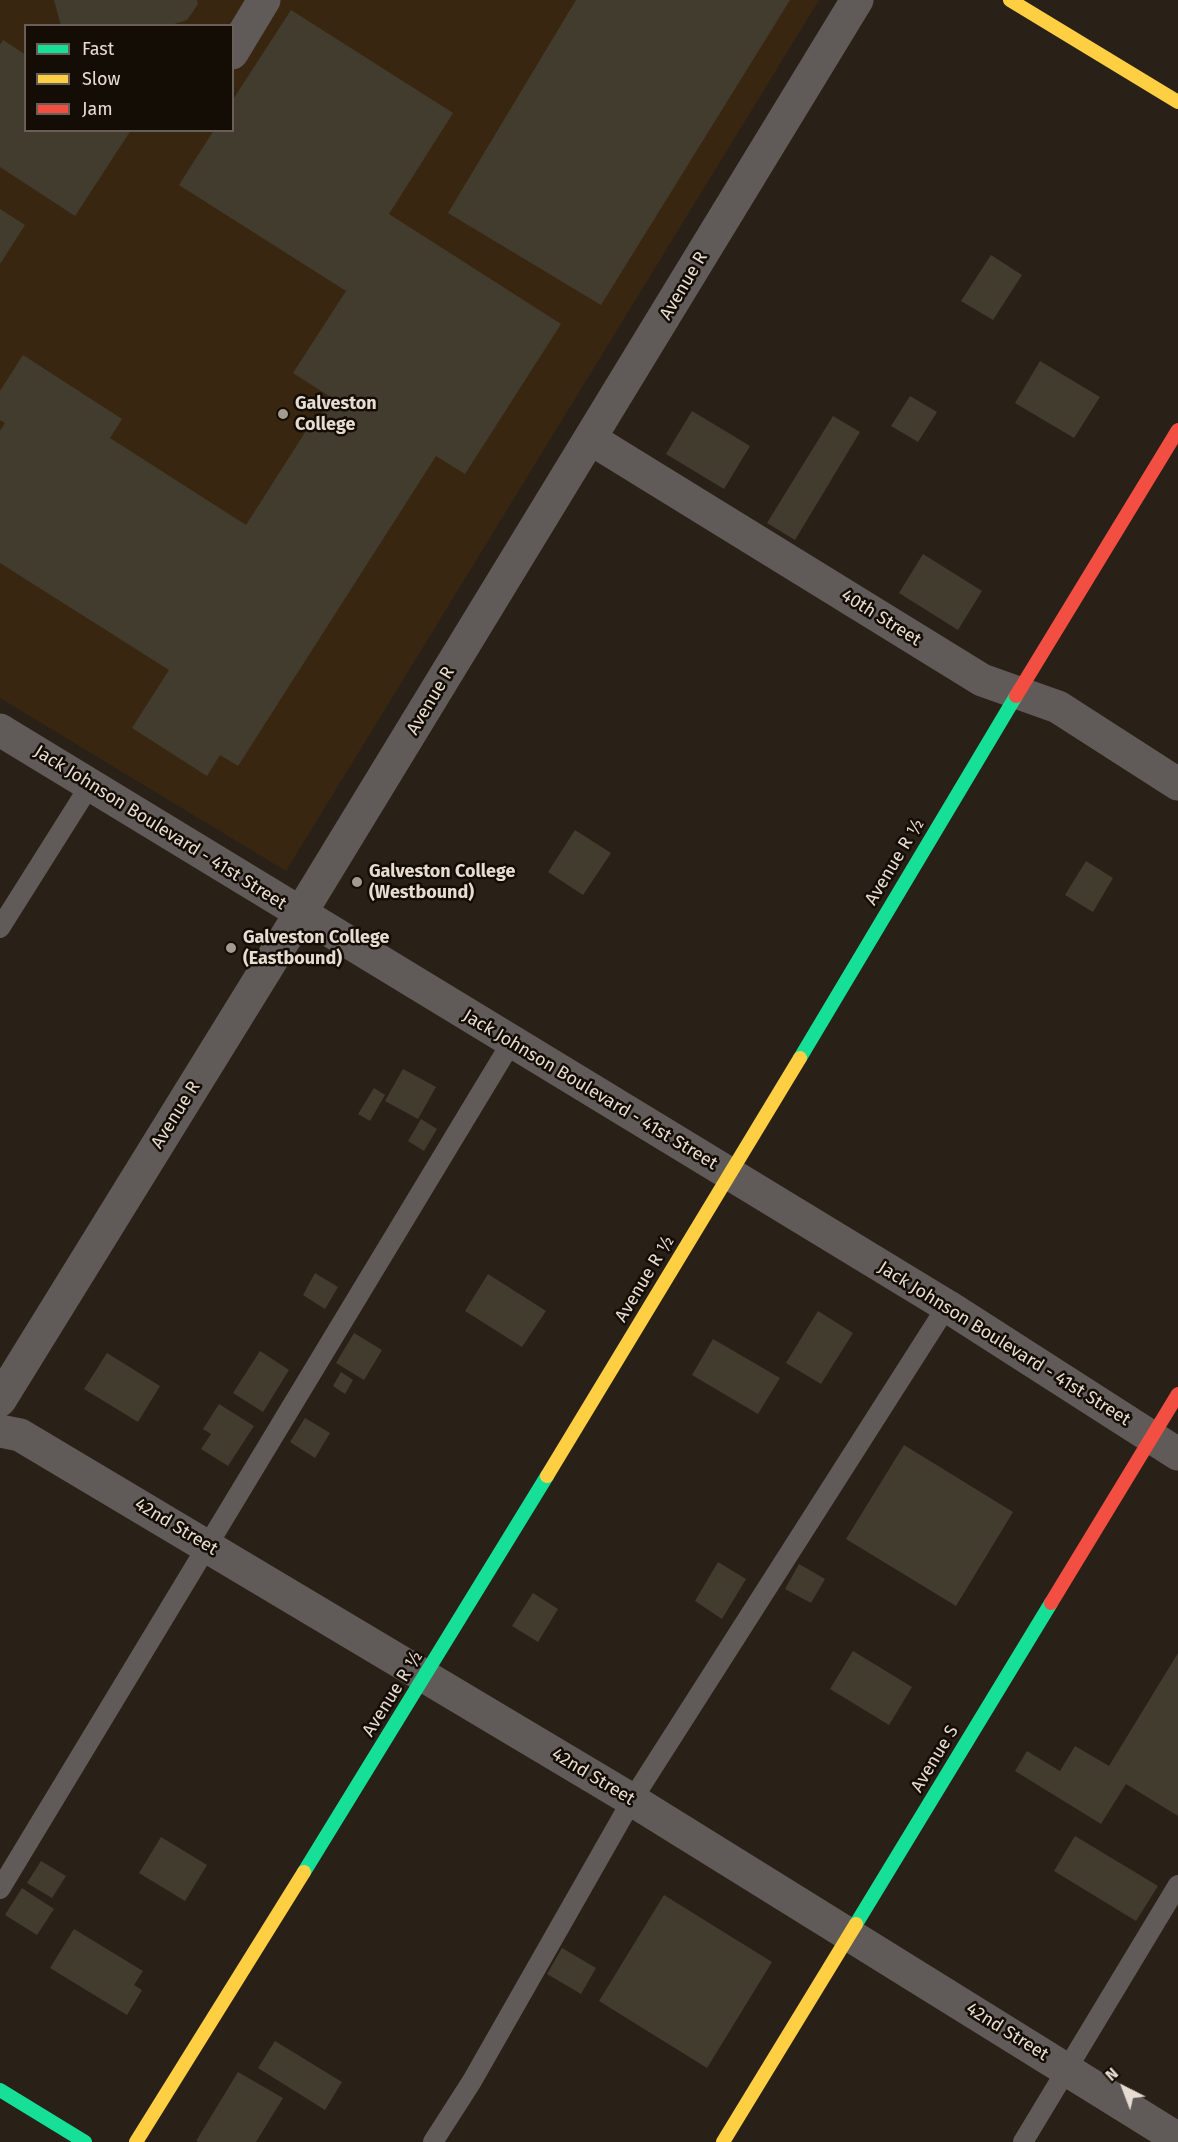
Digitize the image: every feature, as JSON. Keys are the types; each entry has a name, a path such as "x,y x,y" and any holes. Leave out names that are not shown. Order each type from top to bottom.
{"street":[{"path":"234,50 264,0"},
{"name":"Avenue R","path":"0,1400 300,915 857,0"},
{"path":"1010,0 1178,102"},
{"name":"Avenue R ½","path":"136,2142 425,1677 1178,430"},
{"name":"40th Street","path":"591,439 975,676 1017,694 1058,707 1178,784"},
{"name":"Jack Johnson Boulevard - 41st Street","path":"0,730 300,915 947,1306 1165,1446"},
{"name":"Avenue S","path":"723,2142 849,1935 1165,1446 1178,1394"},
{"name":"42nd Street","path":"0,1431 20,1435 632,1800 1178,2139"},
{"path":"0,2090 85,2142"}],"lane":[{"path":"0,928 90,785"},
{"path":"0,1888 512,1043"},
{"path":"433,2142 478,2070 632,1800 947,1306"},
{"path":"1023,2142 1178,1886"}],"shaded area":[{"name":"Galveston College","path":"0,0 819,0 286,871 0,698"}],"building":[{"path":"54,0 197,0 198,4 187,20 174,24 60,24"},
{"path":"576,0 790,0 601,305 448,213"},
{"path":"291,10 453,113 389,214 561,324 465,474 436,456 238,766 220,755 207,776 132,728 169,670 0,563 0,431 5,423 0,420 0,391 23,355 122,419 110,438 246,525 313,420 317,422 332,398 293,373 346,291 179,185 213,132 234,132 234,98"},
{"path":"3,40 24,54 24,132 130,132 75,216 0,167 0,45"},
{"path":"0,209 25,225 0,264"},
{"path":"991,255 1022,275 993,320 961,301"},
{"path":"1040,361 1100,397 1074,438 1015,403"},
{"path":"910,396 937,412 918,442 891,426"},
{"path":"692,411 750,446 724,489 666,454"},
{"path":"833,416 860,432 795,540 767,523"},
{"path":"923,554 982,591 958,630 899,593"},
{"path":"575,830 611,853 583,895 548,872"},
{"path":"1086,861 1113,878 1093,912 1065,895"},
{"path":"403,1069 436,1087 418,1119 385,1101"},
{"path":"374,1088 385,1095 370,1121 358,1114"},
{"path":"421,1119 437,1129 424,1151 408,1141"},
{"path":"315,1273 338,1287 325,1309 303,1295"},
{"path":"488,1274 546,1311 522,1347 465,1311"},
{"path":"818,1311 853,1333 821,1384 786,1363"},
{"path":"354,1333 382,1350 364,1380 336,1363"},
{"path":"713,1339 780,1378 758,1414 692,1375"},
{"path":"260,1351 289,1370 263,1412 233,1393"},
{"path":"107,1353 160,1386 138,1422 84,1389"},
{"path":"341,1372 353,1380 345,1394 333,1386"},
{"path":"219,1404 254,1426 228,1466 201,1449 211,1434 203,1429"},
{"path":"305,1418 330,1433 315,1458 290,1442"},
{"path":"904,1445 1013,1512 956,1606 846,1539"},
{"path":"718,1562 746,1579 722,1619 695,1601"},
{"path":"799,1564 825,1579 811,1603 785,1589"},
{"path":"533,1593 558,1609 538,1642 512,1626"},
{"path":"853,1651 912,1687 889,1725 830,1689"},
{"path":"1178,1653 1178,1816 1126,1784 1101,1824 1015,1771 1027,1751 1060,1771 1075,1746 1109,1766"},
{"path":"1075,1836 1158,1886 1136,1921 1054,1871"},
{"path":"161,1837 207,1865 185,1901 139,1873"},
{"path":"41,1861 66,1876 52,1898 27,1883"},
{"path":"22,1888 54,1909 37,1935 5,1915"},
{"path":"664,1895 772,1962 707,2068 599,2001"},
{"path":"74,1929 143,1971 134,1985 142,1990 127,2015 50,1968"},
{"path":"562,1948 596,1968 581,1994 547,1974"},
{"path":"275,2041 342,2082 325,2110 258,2068"},
{"path":"238,2072 283,2098 256,2142 196,2141"}],"traffic: fast":[{"path":"800,1058 1016,696"},
{"path":"304,1872 547,1476"},
{"path":"856,1924 1051,1603"},
{"path":"0,2090 85,2142"}],"traffic: slow":[{"path":"1010,0 1178,102"},
{"path":"547,1476 800,1058"},
{"path":"136,2142 304,1872"},
{"path":"723,2142 856,1924"}],"traffic: jam":[{"path":"1016,696 1178,430"},
{"path":"1051,1603 1178,1394"}],"place":[{"name":"Galveston College","path":"283,414"},
{"name":"Galveston College (Westbound)","path":"357,882"},
{"name":"Galveston College (Eastbound)","path":"231,948"}]}
